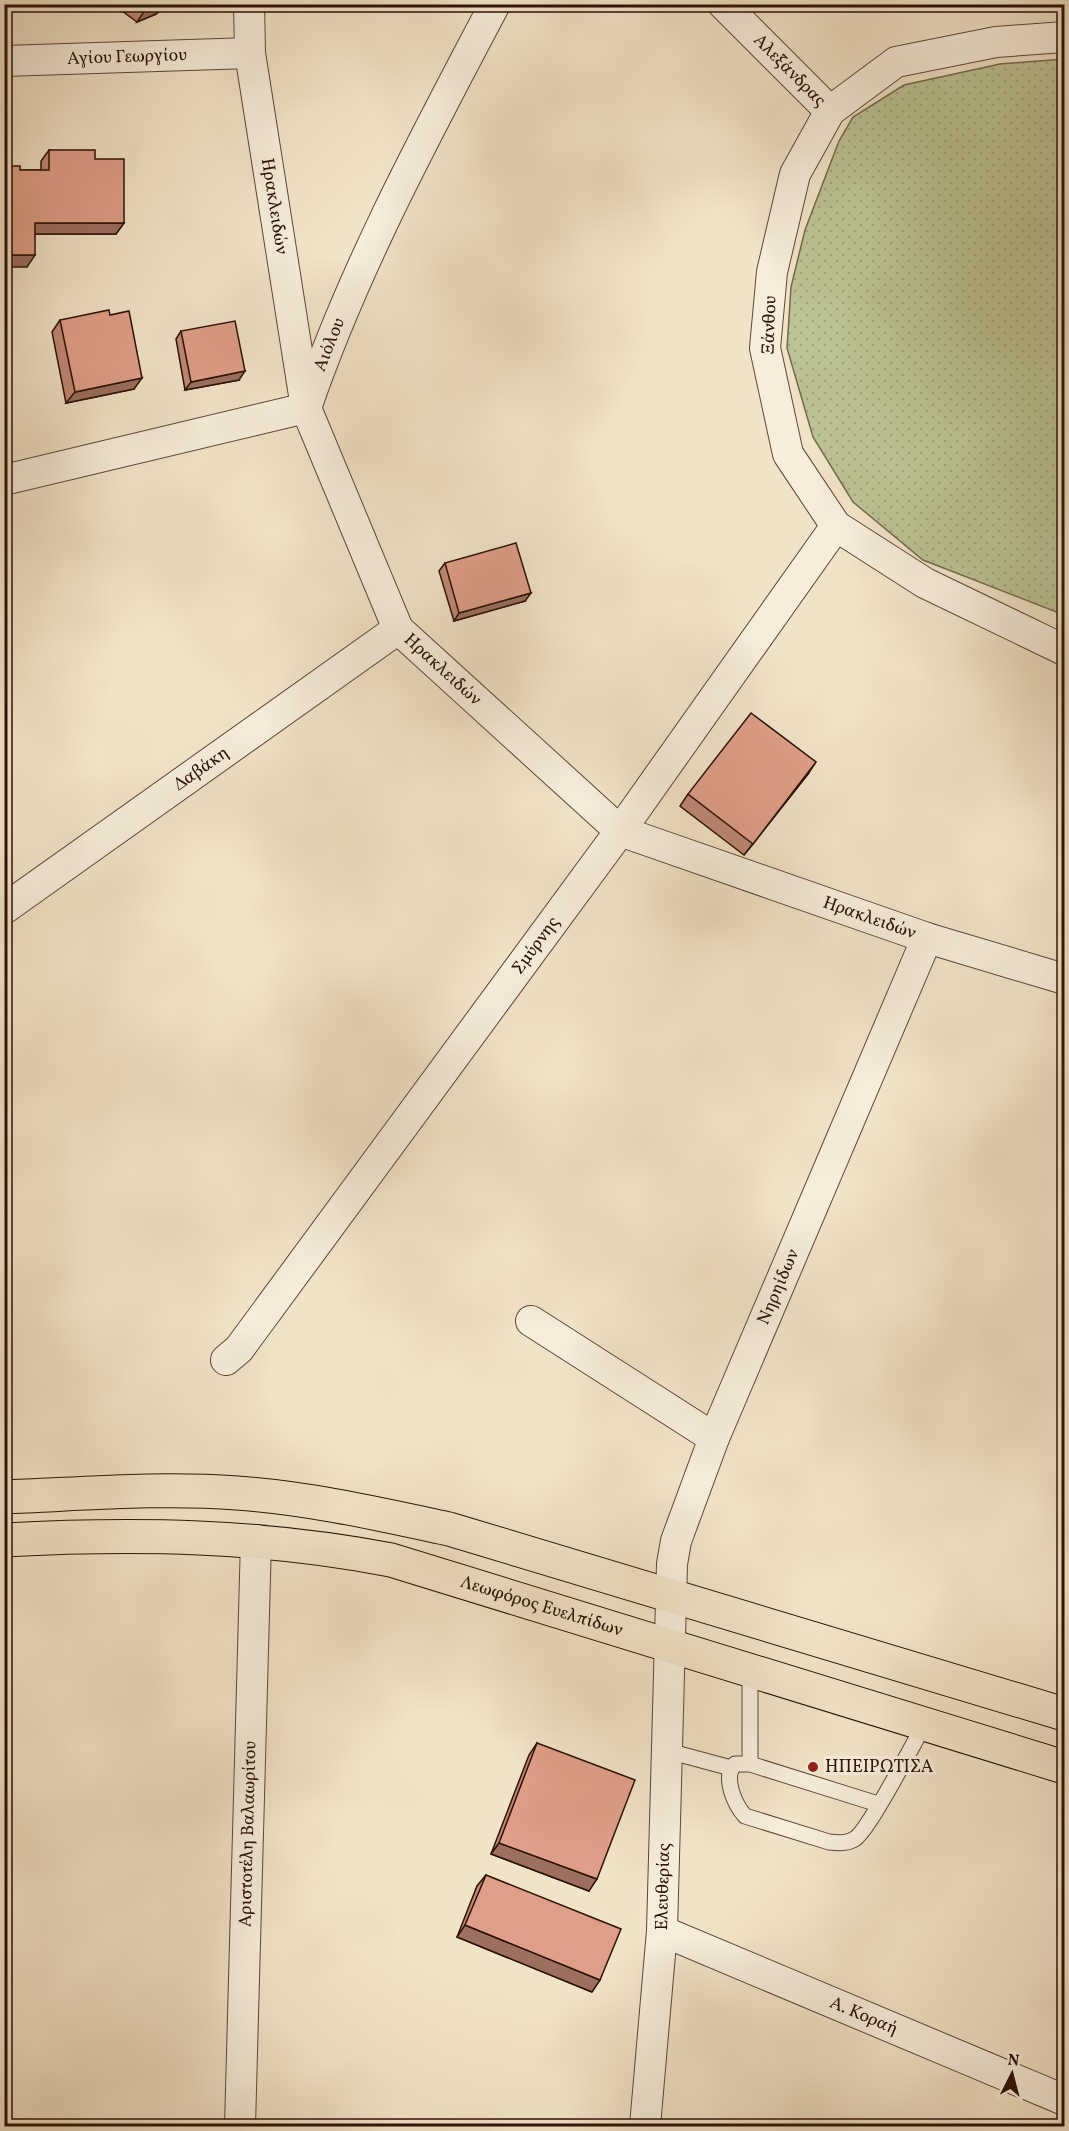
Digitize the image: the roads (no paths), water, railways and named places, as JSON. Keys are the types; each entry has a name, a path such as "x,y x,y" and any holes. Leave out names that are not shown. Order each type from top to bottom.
{"main road":[{"path":"4,1497 122,1492 237,1492 345,1507 449,1529 1065,1714"},
{"name":"Λεωφόρος Ευελπίδων","path":"4,1540 142,1536 256,1540 325,1547 391,1560 671,1648 1065,1767"}],"street":[{"name":"Ηρακλειδών","path":"249,4 250,53 306,408 398,629 620,831 927,939 1065,979"},
{"name":"Αιόλου","path":"306,408 328,342 432,124 495,4"},
{"name":"Αλεξάνδρας","path":"723,4 830,111"},
{"name":"Ξάνθου","path":"1065,37 996,42 896,62 830,111 795,174 772,272 765,348 788,454 836,526 926,583 1065,650"},
{"name":"Αγίου Γεωργίου","path":"4,60 250,53"},
{"path":"4,480 306,408"},
{"name":"Σμύρνης","path":"226,1360 239,1349 620,831 836,526"},
{"name":"Δαβάκη","path":"4,909 398,629"},
{"name":"Νηρηίδων","path":"671,1648 672,1563 676,1541 714,1438 927,939"},
{"path":"531,1321 714,1438"},
{"name":"Αριστοτέλη Βαλαωρίτου","path":"240,2127 256,1540"},
{"name":"Ελευθερίας","path":"645,2127 662,1931 671,1648"},
{"name":"Α. Κοραή","path":"662,1931 1065,2100"}],"lane":[{"path":"750,1671 750,1764"},
{"path":"878,1804 750,1764 735,1764 731,1768 729,1777 734,1795 745,1816 829,1842 854,1839 861,1833 878,1804 924,1725"},
{"path":"668,1751 731,1768"}],"place":[{"name":"ΗΠΕΙΡΩΤΙΣΑ","path":"813,1767"}]}
